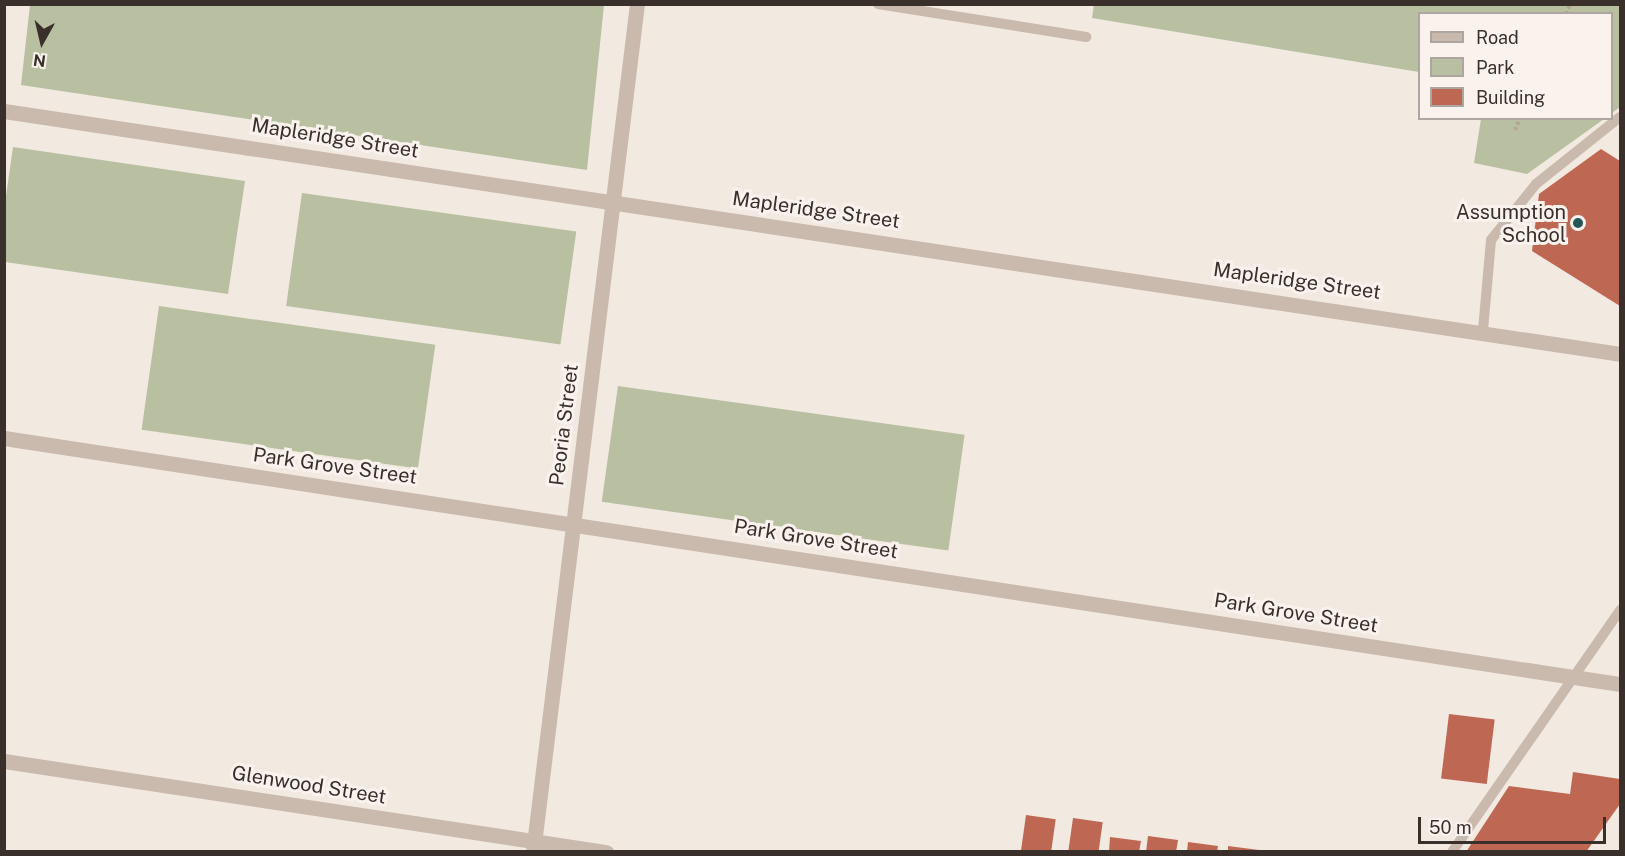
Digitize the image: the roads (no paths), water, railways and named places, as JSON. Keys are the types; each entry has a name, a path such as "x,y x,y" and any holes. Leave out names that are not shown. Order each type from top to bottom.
{"street":[{"name":"Peoria Street","path":"534,846 637,4"},
{"name":"Mapleridge Street","path":"4,111 1483,330 1620,354"},
{"name":"Park Grove Street","path":"4,438 1620,684"},
{"name":"Glenwood Street","path":"4,761 534,846 606,852"}],"lane":[{"path":"878,4 1086,37"},
{"path":"1483,330 1491,240 1536,184 1620,117"},
{"path":"1452,852 1571,677 1620,610"}],"place":[{"name":"Assumption School","path":"1578,223"}]}
